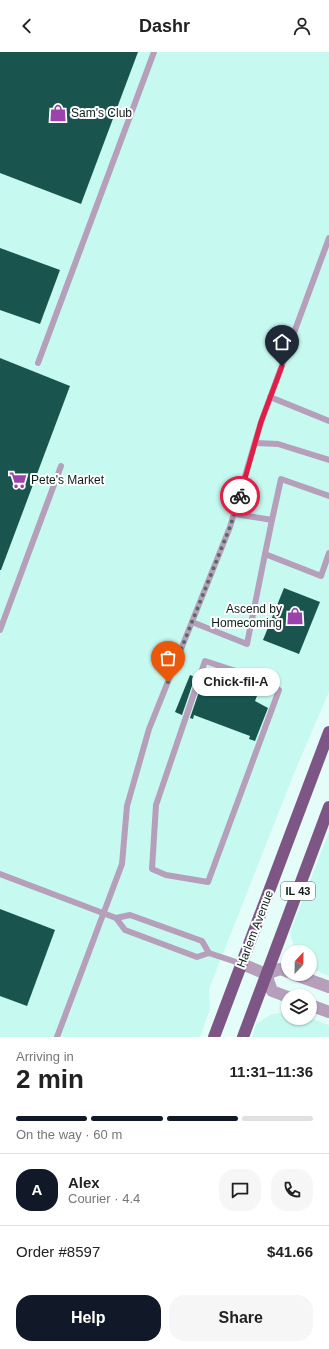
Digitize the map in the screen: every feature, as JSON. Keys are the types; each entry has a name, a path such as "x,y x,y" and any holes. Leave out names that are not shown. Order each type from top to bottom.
{"main road":[{"name":"Harlem Avenue","path":"214,1037 329,732"},
{"name":"IL 43","path":"243,1037 329,808"}],"street":[{"path":"242,964 266,974 281,969"},
{"path":"266,974 272,991 281,994"},
{"path":"312,981 329,987"},
{"path":"317,1008 329,1012"}],"lane":[{"path":"38,363 154,52"},
{"path":"57,1037 122,864 127,806 149,730 235,514 261,422 328,246 329,238"},
{"path":"270,397 329,421"},
{"path":"256,443 278,444 329,460"},
{"path":"0,630 61,466"},
{"path":"192,622 247,644 281,479 329,496"},
{"path":"235,514 272,520"},
{"path":"265,554 321,576 329,553"},
{"path":"205,662 239,672 279,690 208,882 166,875 152,869 156,805 177,739 205,662"},
{"path":"0,874 116,918 125,930 197,957 209,952"},
{"path":"116,918 130,915 202,941 209,952 242,964"}],"shaded area":[{"path":"0,52 329,52 329,692 297,766 209,989 210,1009 200,1037 0,1037"},
{"path":"329,832 329,976 317,971 317,945 293,945 290,932"},
{"path":"281,1013 281,1025 317,1025 317,1021 329,1025 329,1037 252,1037 256,1024 272,1014"}],"building":[{"name":"Sam's Club","path":"0,52 138,52 81,204 0,173"},
{"path":"0,248 60,270 40,324 0,310"},
{"name":"Pete's Market","path":"0,358 70,386 1,570 0,570"},
{"path":"284,588 320,602 299,654 263,640"},
{"path":"190,675 195,677 182,715 175,712"},
{"path":"214,679 230,685 232,680 259,691 255,701 268,708 255,741 249,739 250,736 194,715 193,719 190,718 203,680 210,683"},
{"path":"0,909 55,930 27,1006 0,996"}],"way so far":[{"path":"168,682 230,527 240,496"}],"place":[{"name":"Sam's Club","path":"58,113"},
{"name":"Pete's Market","path":"18,480"},
{"name":"Ascend by Homecoming","path":"295,616"},
{"name":"Chick-fil-A","path":"168,682"}],"route":[{"path":"240,496 261,422 282,366"}]}
